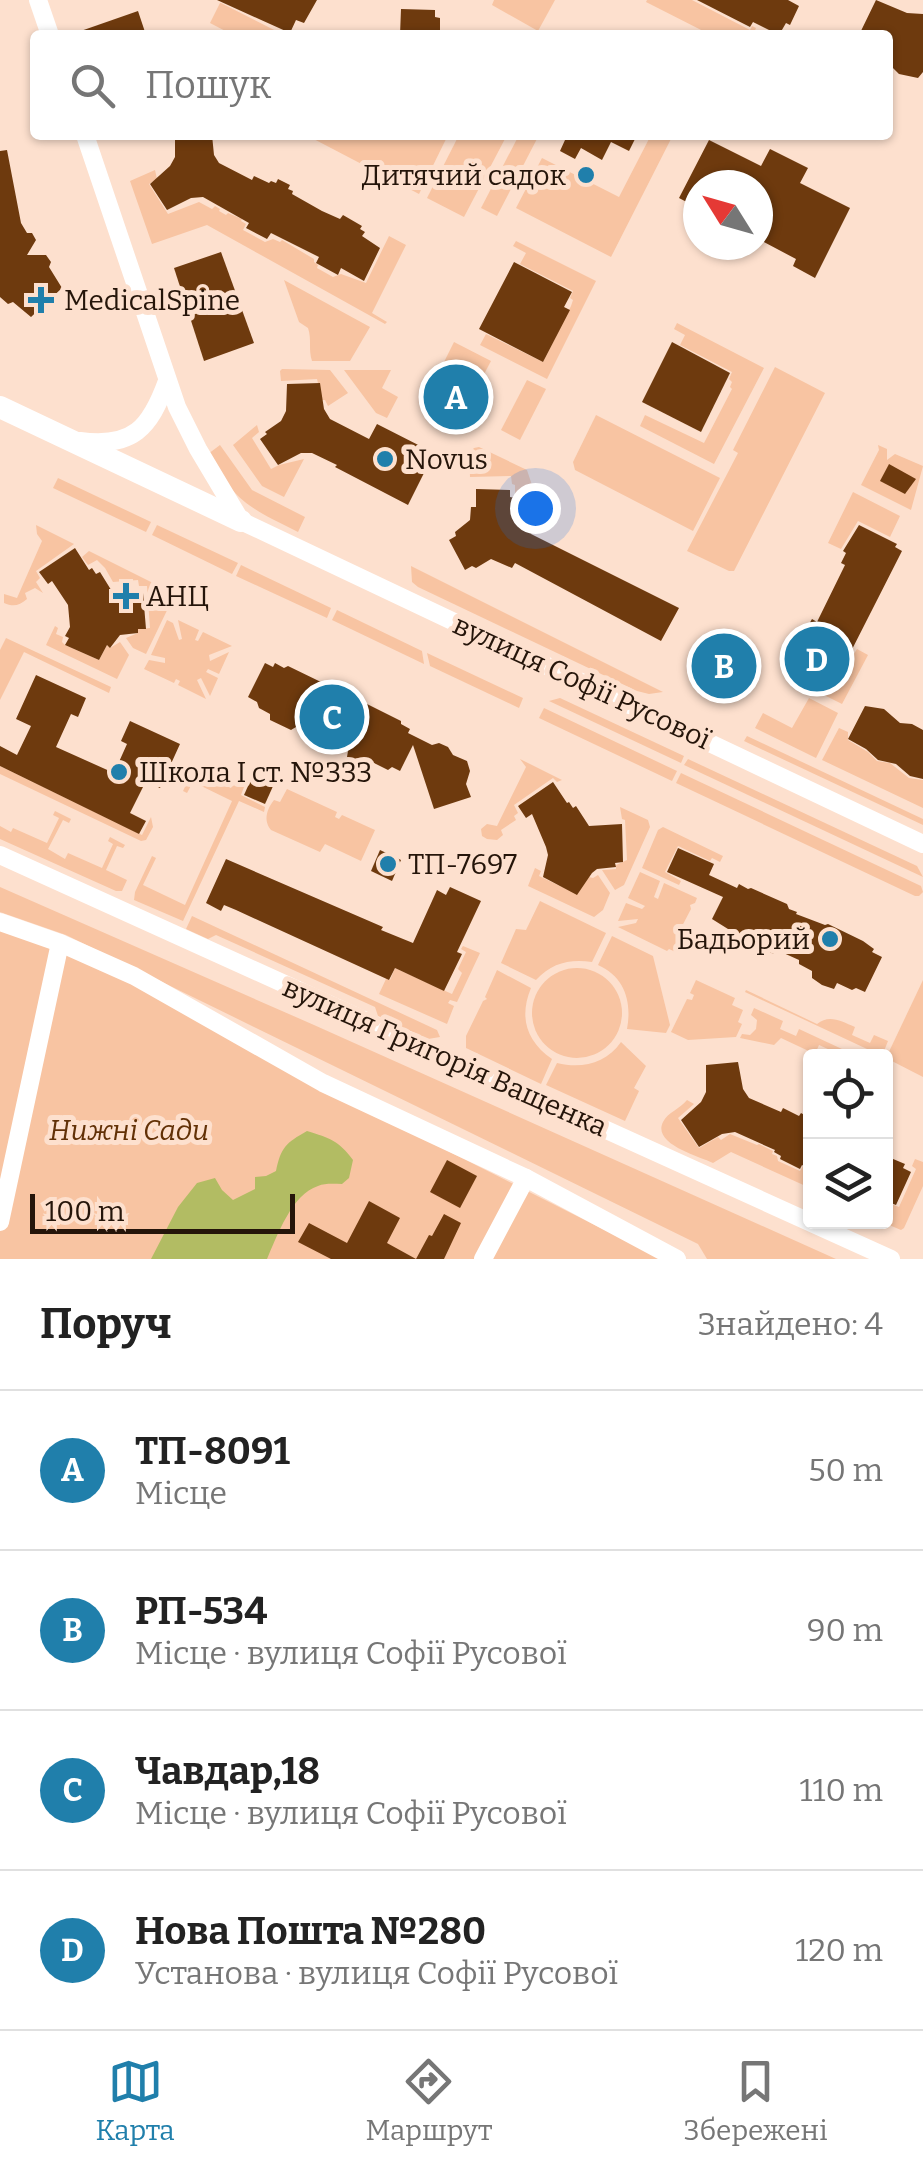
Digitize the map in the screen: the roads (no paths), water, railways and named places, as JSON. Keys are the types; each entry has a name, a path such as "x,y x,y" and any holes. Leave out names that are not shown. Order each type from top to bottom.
{"street":[{"path":"38,0 48,30"},
{"path":"87,140 167,381 190,434 240,520"},
{"path":"68,439 101,444 118,442 134,434 159,403 167,381"},
{"path":"0,406 240,520"},
{"name":"вулиця Софії Русової","path":"240,520 923,844"},
{"name":"вулиця Григорія Ващенка","path":"0,856 891,1259"},
{"path":"0,922 134,976 323,1083 526,1178 677,1259"},
{"path":"0,1222 60,943"},
{"path":"484,1259 526,1178"}],"place":[{"name":"Дитячий садок","path":"586,175"},
{"name":"MedicalSpine","path":"41,300"},
{"name":"ТП-8091","path":"456,397"},
{"name":"Novus","path":"385,459"},
{"name":"АНЦ","path":"126,596"},
{"name":"Нова Пошта №280","path":"817,659"},
{"name":"РП-534","path":"724,666"},
{"name":"Чавдар,18","path":"332,717"},
{"name":"Школа І ст. №333","path":"119,772"},
{"name":"ТП-7697","path":"388,864"},
{"name":"Бадьорий","path":"830,939"}],"park label":[{"name":"Нижні Сади","path":"129,1130"}]}
